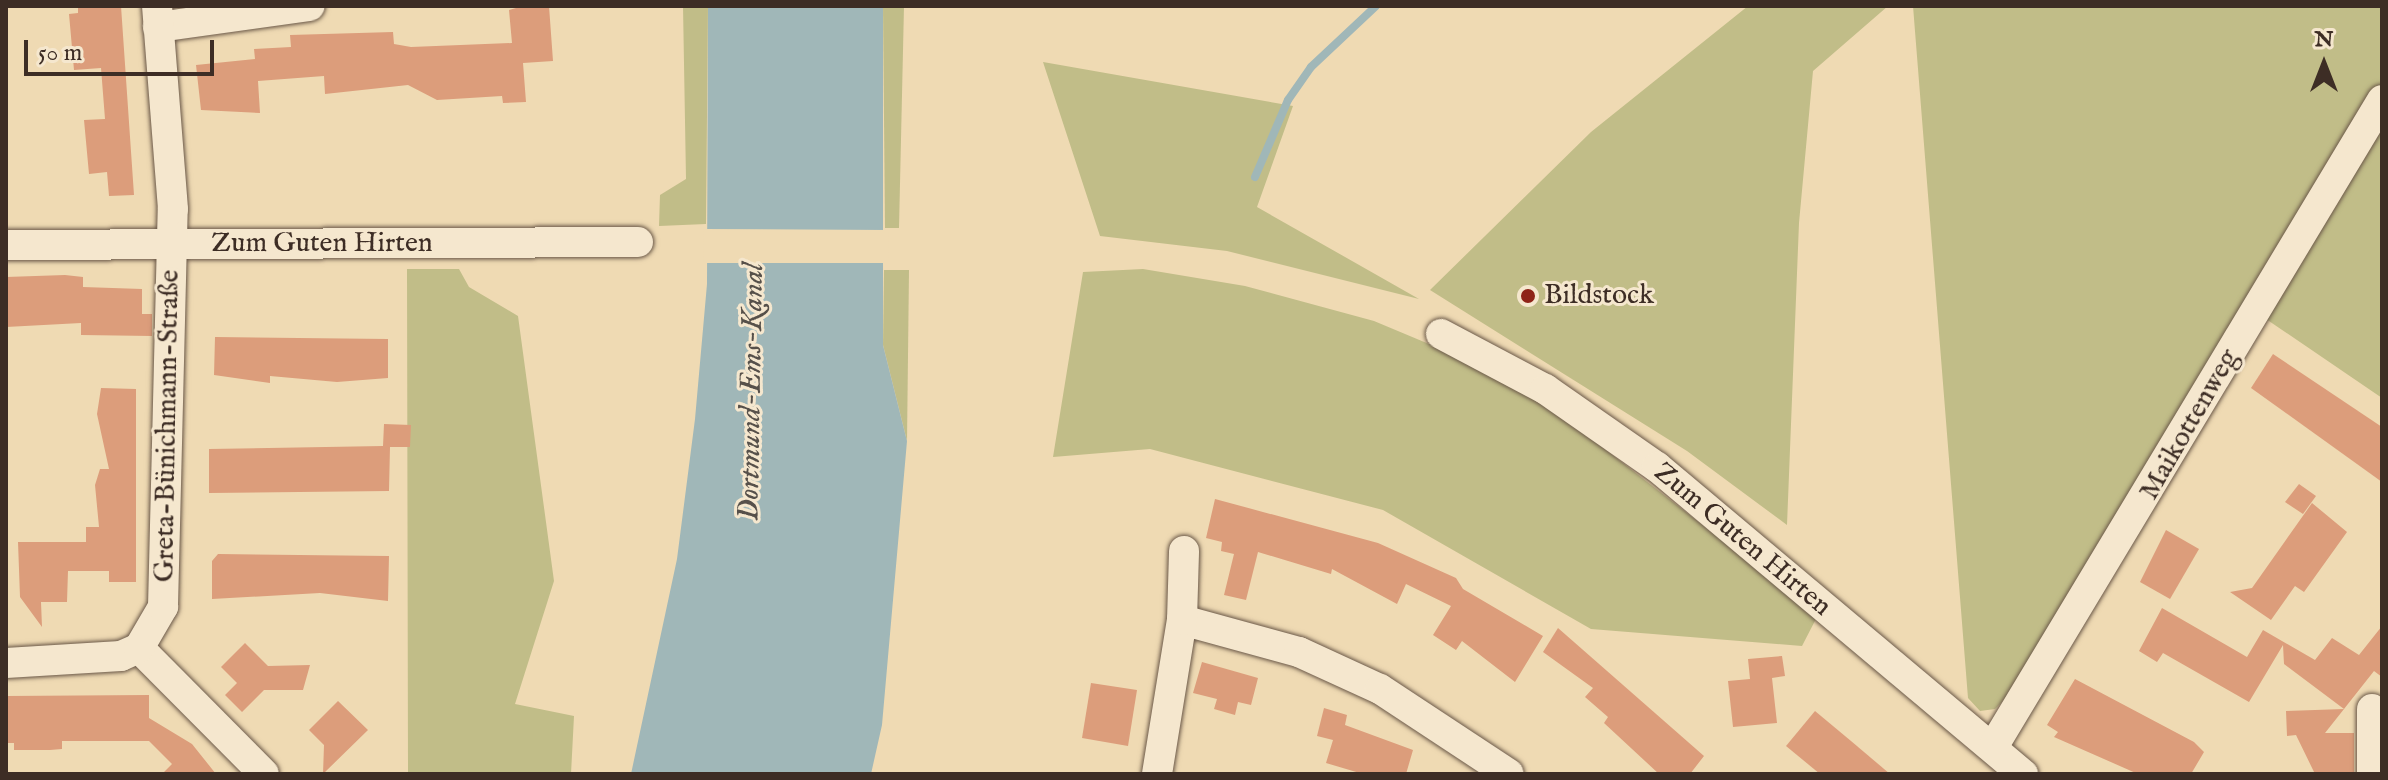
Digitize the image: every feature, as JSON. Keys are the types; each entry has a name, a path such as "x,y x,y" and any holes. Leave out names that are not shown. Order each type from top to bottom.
{"street":[{"path":"158,17 310,6"},
{"name":"Greta-Bünichmann-Straße","path":"139,648 163,607 168,577 172,245 158,17"},
{"name":"Maikottenweg","path":"1993,747 2382,100"},
{"name":"Zum Guten Hirten","path":"6,245 638,242"},
{"name":"Zum Guten Hirten","path":"1441,334 1545,389 1657,467 1993,747 2020,773"},
{"path":"1157,774 1182,620 1184,551"},
{"path":"1182,620 1299,652 1366,683 1501,771"},
{"path":"6,663 101,662 139,648 264,774"},
{"path":"2372,709 2372,774"}],"shaded area":[{"path":"683,6 708,6 706,224 659,226 660,195 686,179"},
{"path":"883,6 904,6 899,228 885,228"},
{"path":"1748,6 1888,6 1813,71 1799,223 1787,525 1687,451 1430,290 1591,132"},
{"path":"1913,6 2382,6 2382,398 2244,304 2006,698 1995,709 1980,711 1968,698"},
{"path":"1043,62 1293,106 1257,207 1419,299 1227,251 1100,236"},
{"path":"407,269 459,269 469,287 518,316 554,581 515,704 574,716 571,774 408,774"},
{"path":"1143,269 1245,286 1374,321 1472,362 1556,411 1818,615 1802,646 1591,629 1383,510 1150,449 1053,457 1083,272"},
{"path":"884,270 909,270 907,441 883,345"}],"water":[{"name":"Dortmund-Ems-Kanal","path":"708,6 883,6 883,345 907,441 882,725 871,774 631,774 677,559 695,419 707,284"}],"pier":[{"path":"704,229 889,230 888,263 703,263"}],"building":[{"path":"78,6 121,6 134,195 109,196 107,172 89,174 84,120 105,119 101,68 74,70 69,14 78,13"},
{"path":"523,6 549,6 553,61 523,63 526,102 503,103 502,96 437,100 408,85 325,94 324,76 258,81 260,113 201,110 196,65 255,59 254,49 291,47 290,35 393,32 394,44 411,47 512,43 509,10"},
{"path":"6,277 83,277 83,287 142,289 142,314 152,314 152,336 81,335 81,323 6,327"},
{"path":"215,337 388,339 388,378 337,382 270,376 270,383 214,375"},
{"path":"2273,354 2382,427 2382,482 2251,388"},
{"path":"101,388 136,389 136,582 109,582 109,571 68,571 67,602 41,602 42,627 20,597 18,542 86,542 86,527 99,527 95,485 100,469 109,469 97,414"},
{"path":"384,424 411,425 410,447 390,447 389,491 209,493 209,449 383,446"},
{"path":"2299,484 2316,496 2303,514 2285,502"},
{"path":"1215,499 1378,543 1456,578 1463,589 1543,636 1515,682 1462,641 1456,650 1433,635 1451,606 1406,584 1397,604 1332,569 1331,574 1258,552 1246,600 1224,595 1234,554 1221,551 1222,542 1206,538"},
{"path":"2312,503 2347,532 2304,592 2295,586 2271,620 2230,592 2252,588"},
{"path":"2166,530 2199,549 2170,599 2140,582"},
{"path":"218,554 389,556 388,601 320,593 212,599 212,561"},
{"path":"2162,608 2247,657 2263,630 2315,660 2332,638 2359,655 2382,626 2382,677 2374,671 2344,709 2284,664 2283,645 2249,702 2163,653 2157,662 2139,651"},
{"path":"1558,628 1704,756 1690,774 1659,774 1604,723 1608,717 1585,697 1593,688 1543,652"},
{"path":"245,643 268,666 310,665 303,690 264,690 242,712 225,695 237,683 221,667"},
{"path":"1782,656 1785,676 1772,678 1777,723 1733,727 1728,681 1750,679 1748,659"},
{"path":"1202,662 1258,678 1251,705 1238,702 1235,715 1214,709 1217,699 1193,693"},
{"path":"2075,679 2194,742 2204,752 2191,774 2138,774 2054,737 2058,732 2047,725"},
{"path":"1091,683 1137,690 1128,746 1082,738"},
{"path":"149,695 149,718 192,744 216,774 162,774 172,764 149,741 62,741 62,749 50,750 14,750 14,743 6,743 6,696"},
{"path":"338,701 368,730 323,774 324,745 309,730"},
{"path":"1324,708 1347,715 1345,725 1413,750 1406,774 1363,774 1326,763 1333,740 1317,736"},
{"path":"2344,709 2325,733 2354,733 2354,774 2315,774 2296,735 2287,736 2286,711"},
{"path":"1815,711 1890,774 1820,774 1786,746"}],"waterway":[{"path":"1255,177 1288,100 1311,67 1376,6"}],"place":[{"name":"Bildstock","path":"1528,296"}]}
